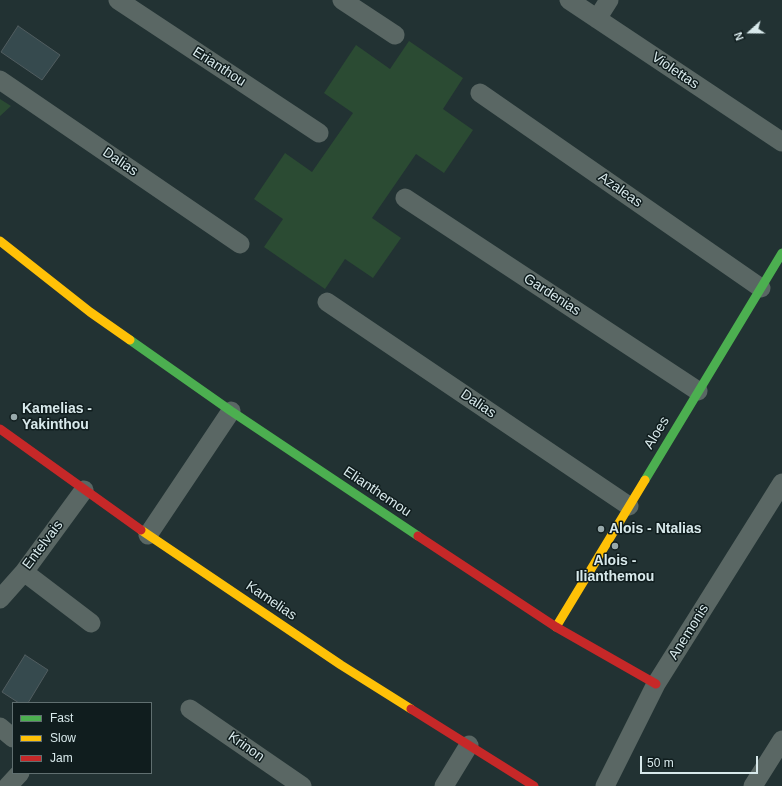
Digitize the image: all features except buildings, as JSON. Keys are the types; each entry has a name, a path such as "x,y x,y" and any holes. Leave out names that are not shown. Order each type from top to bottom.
{"street":[{"name":"Erianthou","path":"118,0 319,133"},
{"path":"342,0 395,35"},
{"name":"Violettas","path":"569,0 782,142"},
{"path":"597,19 609,0"},
{"name":"Dalias","path":"0,80 240,244"},
{"name":"Azaleas","path":"480,93 760,288"},
{"name":"Gardenias","path":"405,198 698,391"},
{"name":"Elianthemou","path":"0,241 90,312 231,411 556,627 656,684"},
{"name":"Aloes","path":"556,627 782,253"},
{"name":"Dalias","path":"326,302 629,506"},
{"path":"148,535 231,411"},
{"name":"Kamelias","path":"0,429 148,535 341,665 534,786"},
{"name":"Anemonis","path":"605,786 656,684 782,483"},
{"name":"Entelvais","path":"0,599 24,572 84,490"},
{"path":"24,572 91,623"},
{"name":"Krinon","path":"190,709 302,786"},
{"path":"0,727 12,737"},
{"path":"753,786 782,740"},
{"path":"444,786 469,745"},
{"path":"8,786 19,774"}],"green space":[{"path":"409,41 463,78 443,109 473,130 444,173 416,154 372,218 401,238 373,278 345,259 325,289 264,247 283,219 254,199 285,153 312,172 353,113 324,93 356,45 390,69"},
{"path":"0,99 11,106 0,116"}],"traffic: fast":[{"path":"645,480 782,253"},
{"path":"130,340 231,411 418,536"}],"traffic: slow":[{"path":"0,241 90,312 130,340"},
{"path":"556,627 645,480"},
{"path":"141,530 341,665 411,709"}],"traffic: jam":[{"path":"0,429 141,530"},
{"path":"418,536 556,627 656,684"},
{"path":"411,709 534,786"}],"place":[{"name":"Kamelias - Yakinthou","path":"14,417"},
{"name":"Alois - Ntalias","path":"601,529"},
{"name":"Alois - Ilianthemou","path":"615,546"}]}
